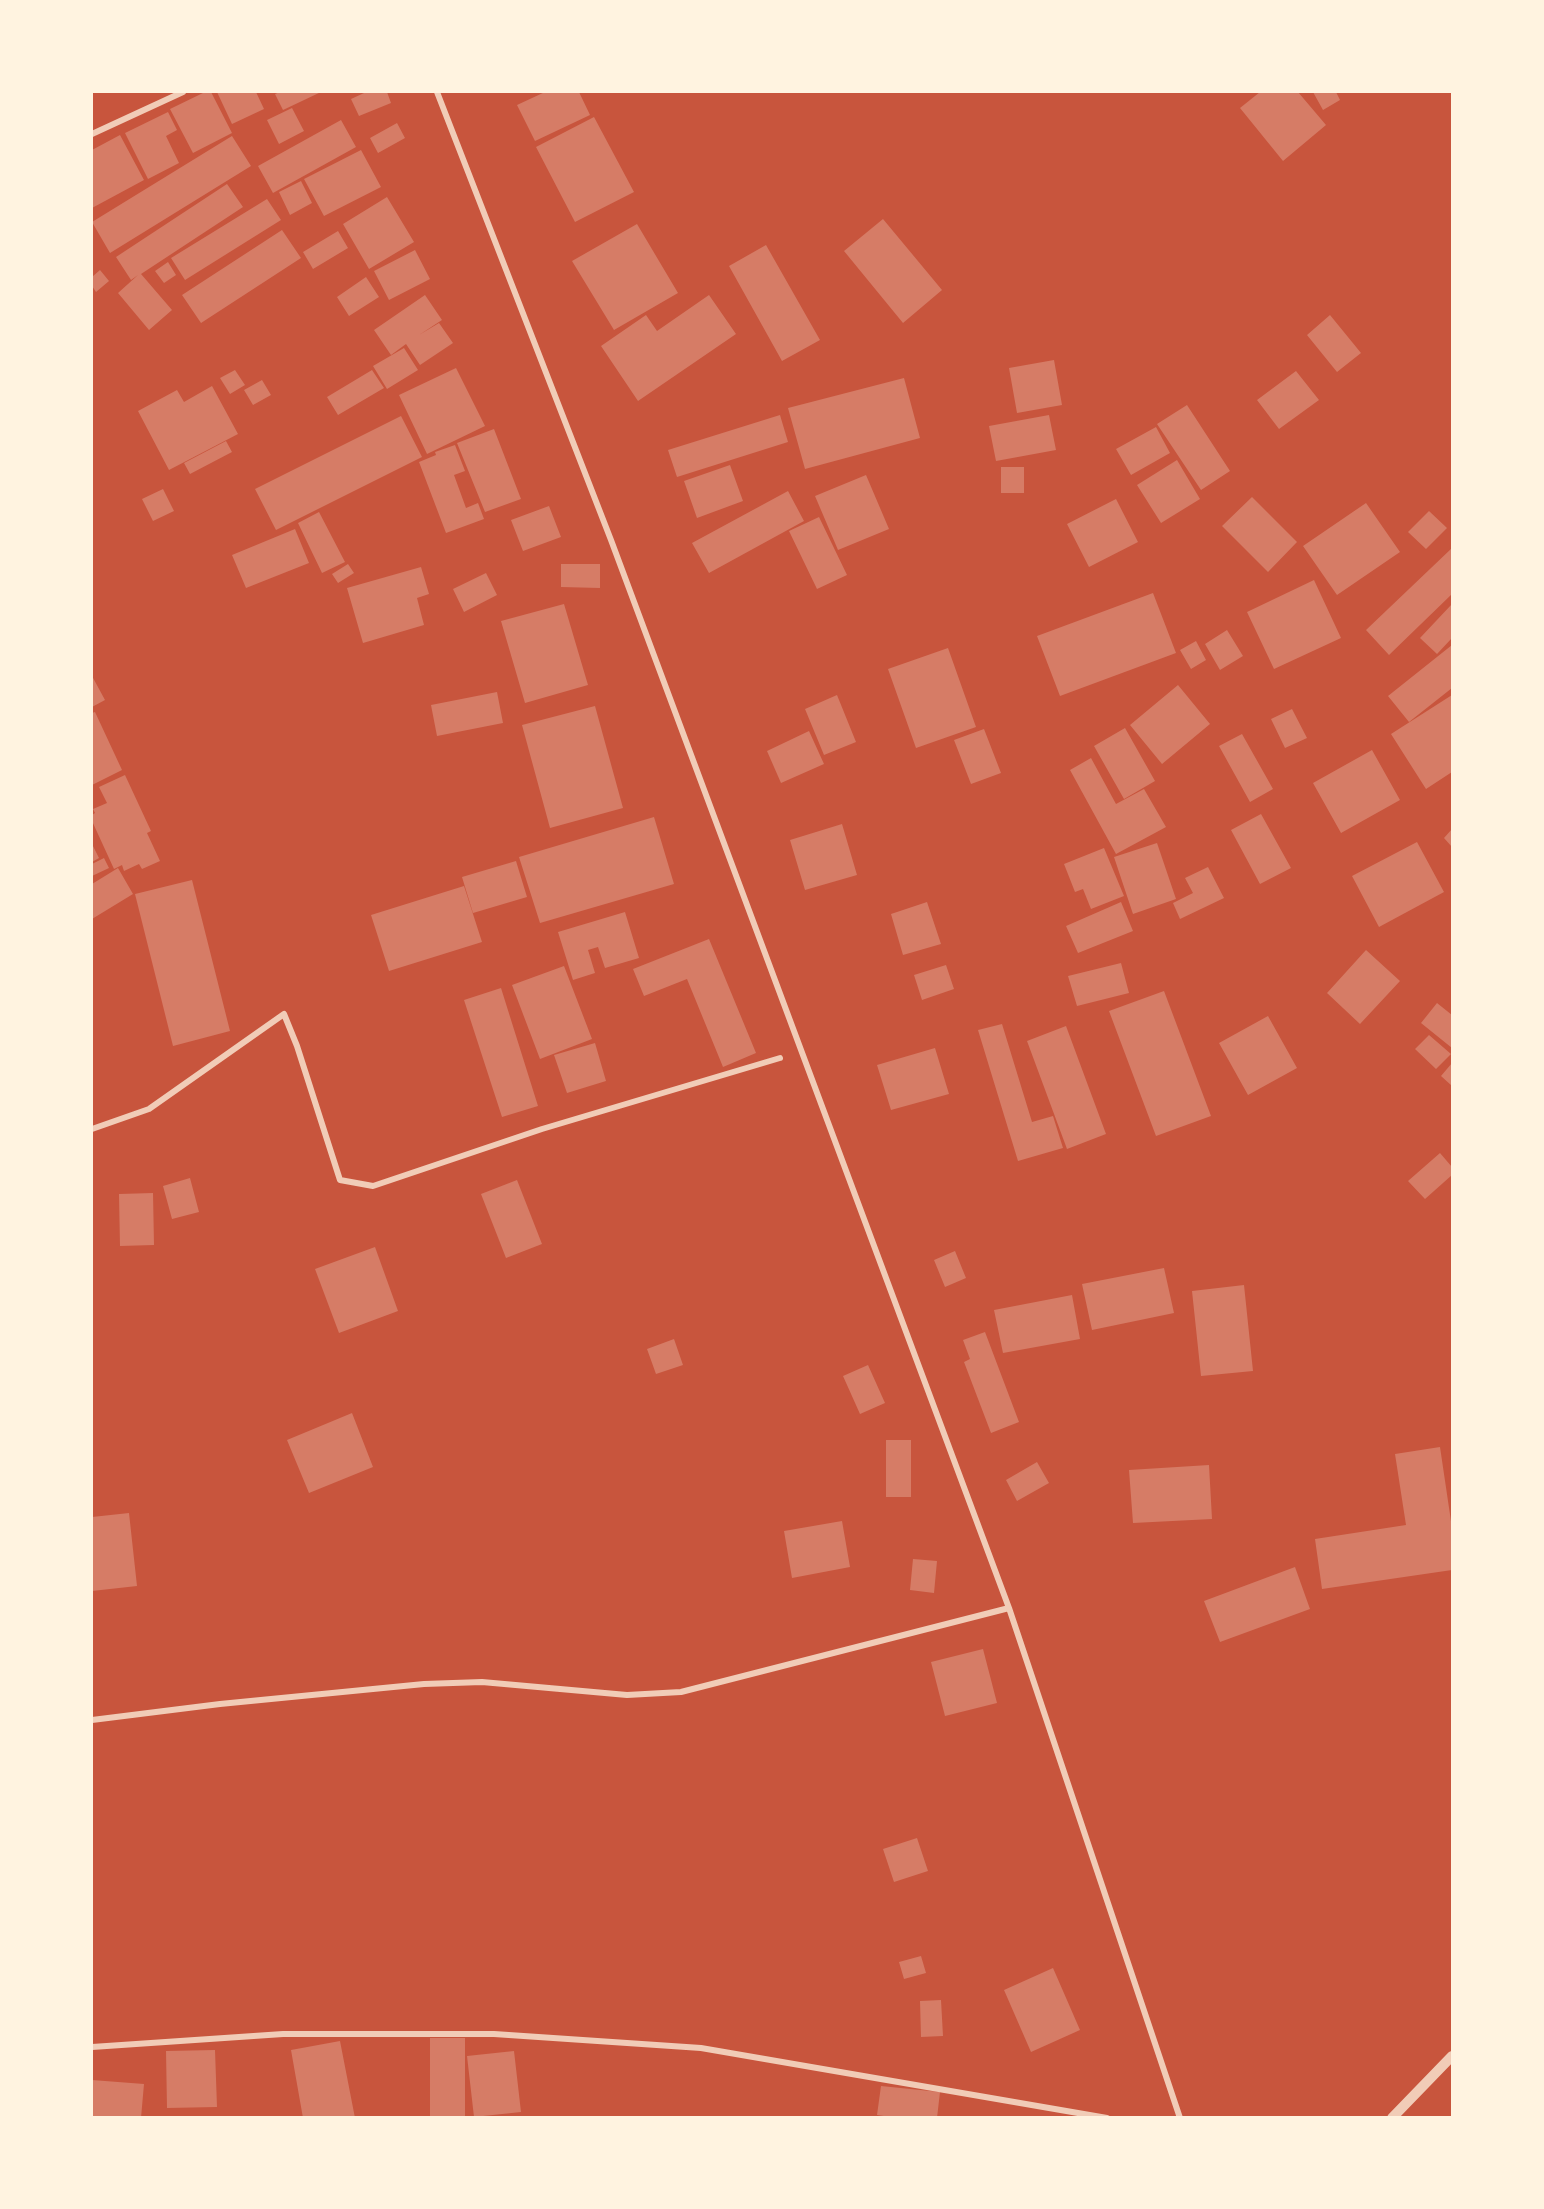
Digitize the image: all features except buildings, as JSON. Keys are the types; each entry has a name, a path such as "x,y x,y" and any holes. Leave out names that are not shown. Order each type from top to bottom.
{"street":[{"path":"92,134 183,92"},
{"path":"437,92 611,540 1009,1608 1180,2118"},
{"path":"92,1129 149,1108 284,1014 297,1046 340,1180 373,1186 542,1129 780,1058"},
{"path":"92,1720 220,1704 424,1684 482,1682 627,1695 681,1692 1009,1608"},
{"path":"92,2047 284,2034 494,2034 701,2048 1107,2118"},
{"path":"1392,2118 1452,2056"}]}
